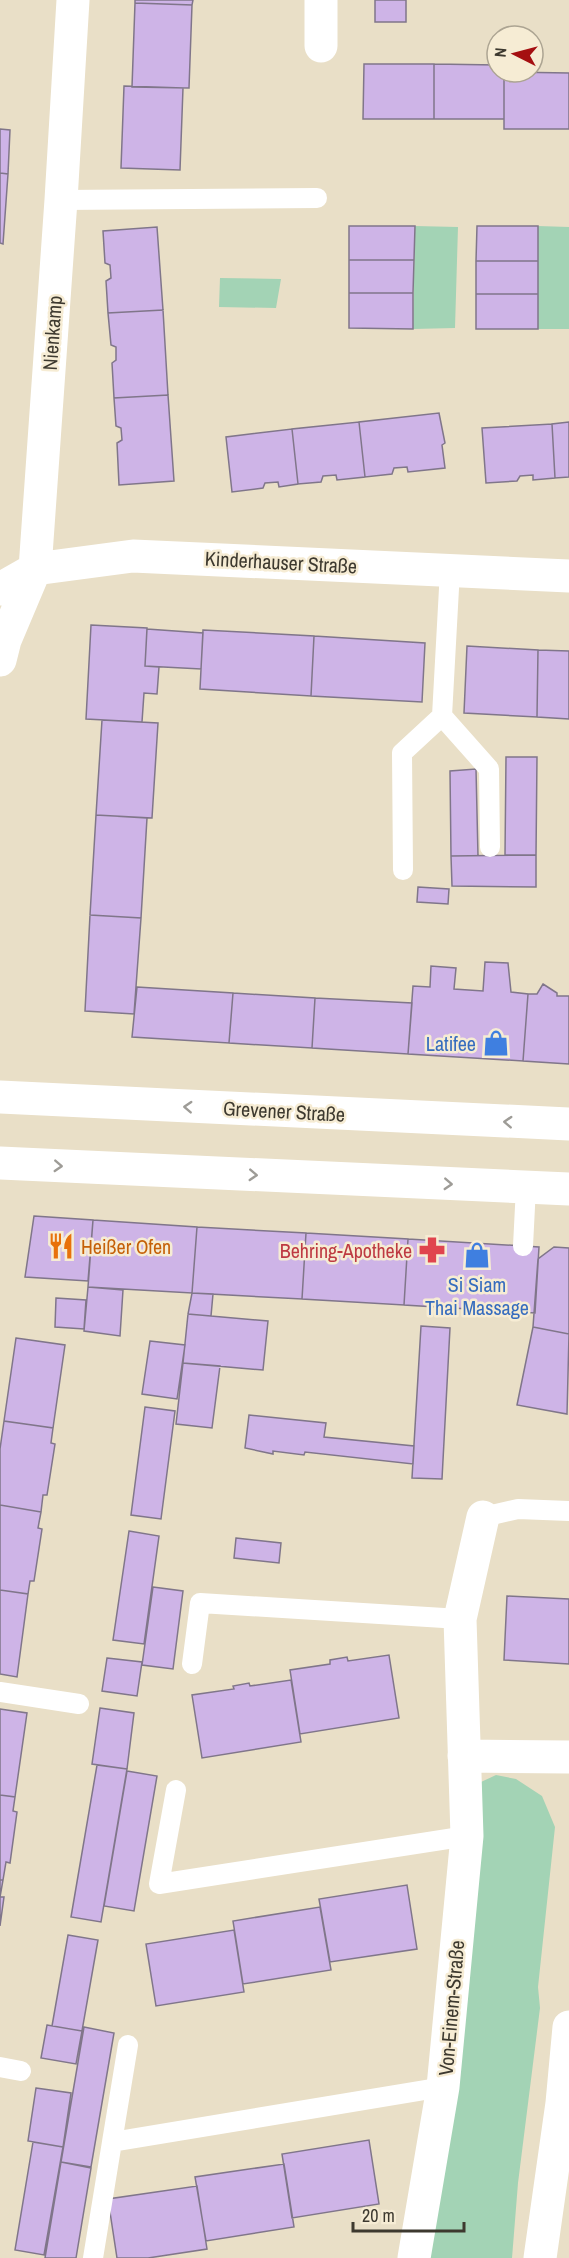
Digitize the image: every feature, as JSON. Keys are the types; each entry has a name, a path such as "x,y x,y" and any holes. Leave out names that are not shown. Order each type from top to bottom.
{"street":[{"name":"Nienkamp","path":"0,660 5,640 34,569 62,200 73,0"},
{"path":"321,0 321,45"},
{"name":"Kinderhauser Straße","path":"0,589 34,569 133,556 569,576"},
{"name":"Grevener Straße","path":"0,1097 569,1124"},
{"path":"0,1163 569,1189"},
{"name":"Von-Einem-Straße","path":"414,2258 443,2087 467,1836 460,1619 483,1516"},
{"path":"464,1756 569,1757"},
{"path":"540,2258 562,2103 569,2027"}],"lane":[{"path":"62,200 317,198"},
{"path":"403,870 402,753 442,716 450,570"},
{"path":"442,716 489,769 490,847"},
{"path":"523,1246 526,1187"},
{"path":"483,1516 518,1509 569,1510"},
{"path":"192,1664 200,1604 460,1619"},
{"path":"0,1692 79,1704"},
{"path":"176,1790 159,1884 467,1836"},
{"path":"93,2258 128,2045"},
{"path":"0,2067 21,2071"},
{"path":"112,2142 443,2087"}],"green space":[{"path":"415,226 458,227 455,328 413,329"},
{"path":"538,226 569,227 569,329 538,329"},
{"path":"220,278 281,279 276,308 219,307"},
{"path":"496,1775 516,1779 542,1796 555,1827 538,1987 540,2008 518,2183 512,2258 427,2258 481,1782"}],"building":[{"path":"135,0 193,0 192,5 135,3"},
{"path":"375,0 406,0 406,22 375,22"},
{"path":"135,3 192,5 189,88 132,87"},
{"path":"364,64 434,64 434,119 363,119"},
{"path":"434,64 485,65 485,84 504,84 504,119 434,119"},
{"path":"545,73 569,73 569,129 504,129 504,84 545,84"},
{"path":"124,86 183,88 180,170 121,168"},
{"path":"0,129 10,130 8,174 0,173"},
{"path":"0,173 8,174 3,244 0,243"},
{"path":"349,226 415,226 414,260 349,260"},
{"path":"477,226 538,226 538,261 476,261"},
{"path":"157,227 163,310 108,313 106,281 111,278 110,265 105,263 103,231"},
{"path":"349,260 414,260 413,293 349,293"},
{"path":"476,261 538,261 538,294 476,294"},
{"path":"349,293 413,293 413,329 349,328"},
{"path":"476,294 538,294 538,329 476,329"},
{"path":"163,310 168,395 114,398 112,363 116,360 116,347 111,345 108,313"},
{"path":"168,395 174,481 119,485 117,443 122,440 121,428 116,426 114,398"},
{"path":"439,413 445,443 442,445 445,468 408,472 407,467 394,468 392,474 365,477 359,422"},
{"path":"359,422 365,477 337,480 336,475 323,476 321,482 298,484 292,429"},
{"path":"569,422 569,477 555,478 552,424"},
{"path":"552,424 555,478 533,480 533,475 520,476 517,481 486,483 482,428"},
{"path":"292,429 298,484 279,487 278,482 265,483 263,488 232,492 226,437"},
{"path":"91,625 147,628 145,666 159,667 157,694 144,693 142,722 86,719"},
{"path":"147,629 203,633 201,669 145,666"},
{"path":"203,630 314,636 311,696 200,689"},
{"path":"314,636 425,643 422,702 311,696"},
{"path":"467,646 538,650 537,717 464,713"},
{"path":"538,650 569,651 569,719 537,717"},
{"path":"102,720 158,723 152,818 96,815"},
{"path":"506,757 537,757 536,855 505,855"},
{"path":"476,769 478,856 451,856 450,771"},
{"path":"96,815 147,818 141,918 90,915"},
{"path":"536,855 536,887 452,886 451,856"},
{"path":"418,887 449,889 448,904 417,902"},
{"path":"90,915 141,918 134,1014 85,1011"},
{"path":"485,962 508,963 511,992 528,994 523,1061 408,1054 413,986 430,987 431,966 456,968 454,989 483,991"},
{"path":"543,984 557,993 557,996 569,996 569,1064 523,1061 528,994 537,994"},
{"path":"137,987 233,993 229,1043 132,1037"},
{"path":"233,993 315,998 312,1048 229,1043"},
{"path":"315,998 412,1003 408,1054 312,1048"},
{"path":"34,1216 93,1220 88,1281 25,1277"},
{"path":"93,1220 197,1227 192,1293 88,1287"},
{"path":"197,1227 306,1233 302,1299 192,1293"},
{"path":"306,1233 408,1239 404,1305 302,1299"},
{"path":"408,1239 539,1247 535,1313 404,1305"},
{"path":"554,1247 569,1248 569,1334 533,1327 538,1259"},
{"path":"88,1287 123,1290 120,1336 84,1331"},
{"path":"192,1293 213,1294 211,1316 188,1314"},
{"path":"56,1298 86,1300 84,1329 55,1327"},
{"path":"188,1314 268,1321 263,1370 183,1363"},
{"path":"421,1326 450,1328 442,1479 412,1478"},
{"path":"533,1327 569,1334 567,1414 517,1405"},
{"path":"16,1338 65,1345 53,1428 4,1421"},
{"path":"150,1341 185,1345 177,1399 142,1394"},
{"path":"183,1363 220,1366 212,1428 176,1424"},
{"path":"145,1407 175,1411 161,1519 131,1515"},
{"path":"249,1415 326,1423 324,1437 414,1446 413,1464 305,1452 304,1455 273,1451 273,1454 245,1448"},
{"path":"4,1421 53,1428 51,1443 55,1444 47,1495 43,1495 41,1512 0,1505 0,1449"},
{"path":"0,1505 41,1512 38,1528 42,1529 34,1581 30,1581 28,1594 0,1590"},
{"path":"129,1531 159,1536 144,1644 113,1640"},
{"path":"236,1538 281,1543 279,1563 234,1558"},
{"path":"153,1587 183,1591 173,1669 142,1665"},
{"path":"0,1590 28,1594 17,1677 0,1674"},
{"path":"507,1596 569,1599 569,1664 504,1660"},
{"path":"389,1655 399,1718 300,1734 290,1670 330,1664 330,1660 347,1657 348,1661"},
{"path":"107,1658 142,1662 137,1696 102,1691"},
{"path":"291,1680 301,1742 202,1758 192,1695 234,1689 233,1686 249,1683 250,1686"},
{"path":"100,1708 134,1713 127,1769 92,1764"},
{"path":"0,1709 27,1713 15,1797 0,1795"},
{"path":"97,1765 127,1769 101,1922 71,1917"},
{"path":"127,1771 157,1776 134,1911 104,1906"},
{"path":"0,1795 15,1797 13,1811 17,1812 10,1863 6,1862 3,1880 0,1880"},
{"path":"0,1880 3,1880 0,1897"},
{"path":"407,1885 417,1949 330,1962 319,1899"},
{"path":"0,1897 4,1897 0,1926"},
{"path":"320,1907 331,1970 243,1984 233,1921"},
{"path":"234,1930 244,1992 156,2006 146,1944"},
{"path":"68,1935 98,1940 82,2031 52,2026"},
{"path":"47,2025 82,2031 76,2064 41,2058"},
{"path":"84,2027 114,2033 91,2167 61,2162"},
{"path":"36,2088 71,2093 63,2147 28,2141"},
{"path":"369,2140 379,2204 292,2218 282,2154"},
{"path":"33,2142 63,2147 44,2255 15,2250"},
{"path":"61,2162 91,2168 76,2258 45,2258"},
{"path":"284,2164 294,2227 206,2241 195,2177"},
{"path":"197,2186 207,2249 148,2258 117,2258 108,2199"}],"place":[{"name":"Latifee","path":"496,1043"},
{"name":"Heißer Ofen","path":"61,1246"},
{"name":"Behring-Apotheke","path":"432,1250"},
{"name":"Si Siam Thai Massage","path":"477,1255"}]}
